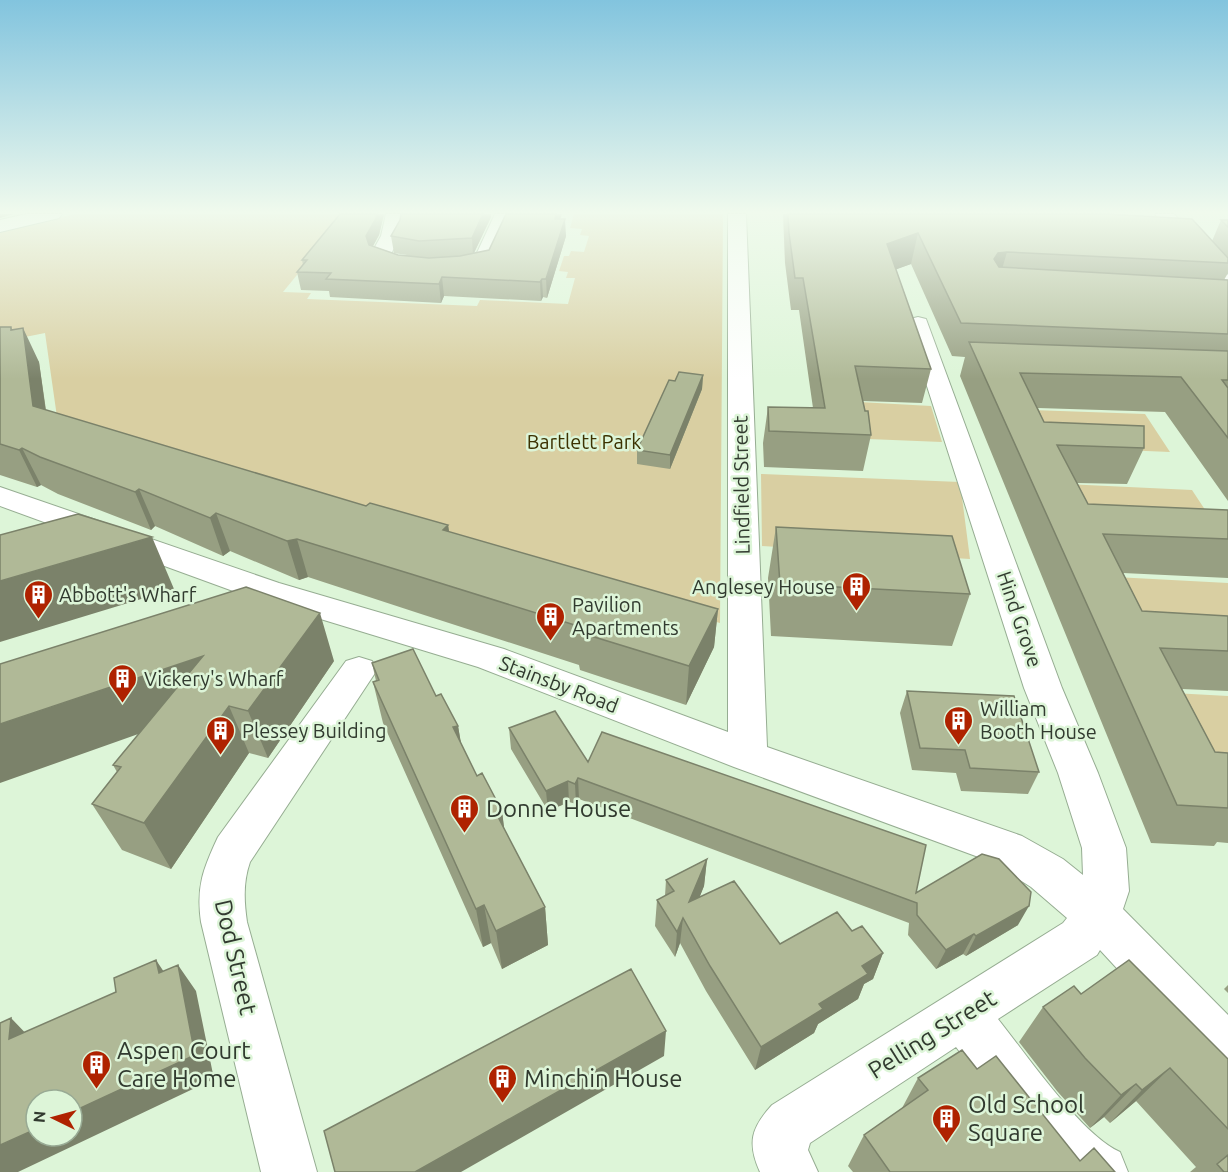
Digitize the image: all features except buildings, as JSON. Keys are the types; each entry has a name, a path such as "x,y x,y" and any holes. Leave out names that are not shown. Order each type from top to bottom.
{"street":[{"name":"Lindfield Street","path":"738,269 747,756"},
{"path":"1203,269 1224,298"},
{"name":"Hind Grove","path":"918,324 943,366 1043,688 1078,773 1104,848 1106,891 1098,915"},
{"name":"Stainsby Road","path":"0,496 267,591 491,658 747,756 1007,849 1047,873 1098,915 1228,1051"},
{"name":"Dod Street","path":"289,1172 224,922 219,894 222,874 233,851 359,670"},
{"name":"Pelling Street","path":"786,1165 779,1138 791,1124 1080,939 1098,915"},
{"path":"963,1015 1064,1144 1091,1168 1100,1172"}],"green space":[{"name":"Bartlett Park","path":"0,269 302,269 283,292 311,293 307,299 477,306 480,300 568,304 575,278 566,278 568,272 559,271 560,269 723,269 720,623 102,449 59,431 45,333 0,342"},
{"path":"859,402 931,406 942,442 868,439"},
{"path":"1032,410 1145,414 1170,452 1051,447"},
{"path":"761,474 960,482 970,559 762,546"},
{"path":"1065,484 1192,490 1223,537 1089,531"},
{"path":"1115,577 1228,583 1228,641 1146,636"},
{"path":"1173,693 1228,696 1228,773"}],"place":[{"name":"Anglesey House","path":"856,612"},
{"name":"Abbott's Wharf","path":"38,620"},
{"name":"Pavilion Apartments","path":"551,642"},
{"name":"Vickery's Wharf","path":"123,704"},
{"name":"William Booth House","path":"959,746"},
{"name":"Plessey Building","path":"221,756"},
{"name":"Donne House","path":"465,834"},
{"name":"Aspen Court Care Home","path":"96,1090"},
{"name":"Minchin House","path":"503,1104"},
{"name":"Old School Square","path":"947,1144"}]}
